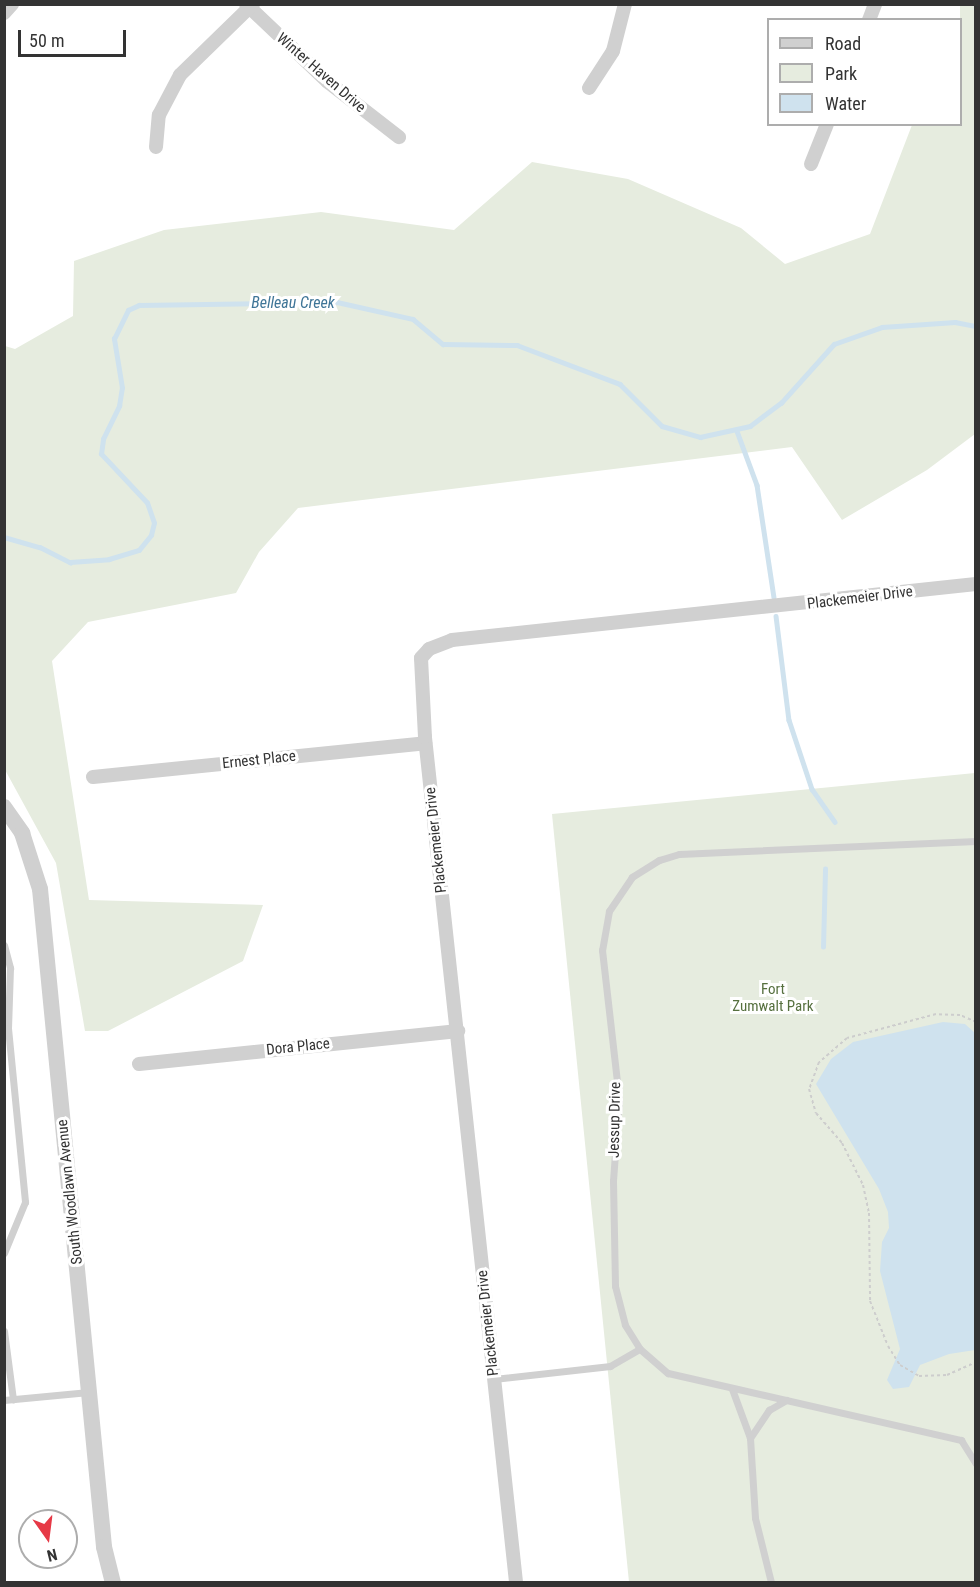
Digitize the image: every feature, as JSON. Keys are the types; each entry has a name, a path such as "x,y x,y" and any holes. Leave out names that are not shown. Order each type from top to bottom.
{"street":[{"path":"4,13 12,4"},
{"path":"589,88 613,51 625,4"},
{"path":"156,147 159,114 180,75 249,6"},
{"name":"Winter Haven Drive","path":"249,6 328,82 399,138"},
{"path":"811,164 826,126"},
{"name":"Plackemeier Drive","path":"516,1582 425,743 419,670 421,658 441,643 975,585"},
{"name":"Ernest Place","path":"93,777 425,743"},
{"name":"South Woodlawn Avenue","path":"4,807 22,833 40,889 104,1547 113,1582"},
{"name":"Dora Place","path":"139,1065 458,1031"}],"lane":[{"name":"Jessup Drive","path":"975,840 679,854 659,860 632,877 609,911 602,950 619,1099 613,1181 615,1286 625,1324 640,1348 668,1373 961,1440 975,1464"},
{"path":"4,945 10,968 12,1001 8,1028 25,1202 4,1253"},
{"path":"4,1331 13,1399"},
{"path":"494,1379 610,1366 640,1348"},
{"path":"732,1389 750,1438 755,1518 771,1582"},
{"path":"4,1400 89,1392"},
{"path":"750,1438 769,1410 786,1400"}],"path":[{"path":"975,1022 960,1015 936,1014 847,1038 819,1062 809,1089 816,1113 842,1143 860,1175 869,1213 870,1301 888,1346 900,1365 919,1376 947,1374 975,1362"}],"green space":[{"path":"960,5 976,5 975,434 927,470 842,520 792,447 298,508 259,552 236,593 88,622 52,661 89,900 263,905 243,961 108,1031 85,1031 56,863 4,768 5,346 15,349 73,316 74,261 164,230 321,212 454,230 532,162 628,179 741,228 785,264 870,234 912,126 962,126 962,18 960,18"},
{"name":"Fort Zumwalt Park","path":"975,773 975,1582 629,1582 552,814"}],"water":[{"path":"943,1022 965,1024 975,1033 975,1350 949,1354 920,1365 909,1387 893,1389 887,1380 900,1349 880,1271 882,1242 889,1228 888,1212 879,1189 816,1084 831,1059 853,1042"}],"waterway":[{"name":"Belleau Creek","path":"4,537 40,547 70,562 109,559 139,550 151,535 154,523 147,503 101,454 103,439 119,406 122,388 114,339 128,310 139,305 337,302 413,319 443,344 517,345 620,384 662,426 700,437 750,426 781,403 834,344 882,327 955,322 976,326"},
{"path":"737,431 757,485 774,597"},
{"path":"776,616 789,720 812,789 835,822"},
{"path":"823,947 825,869"}]}
